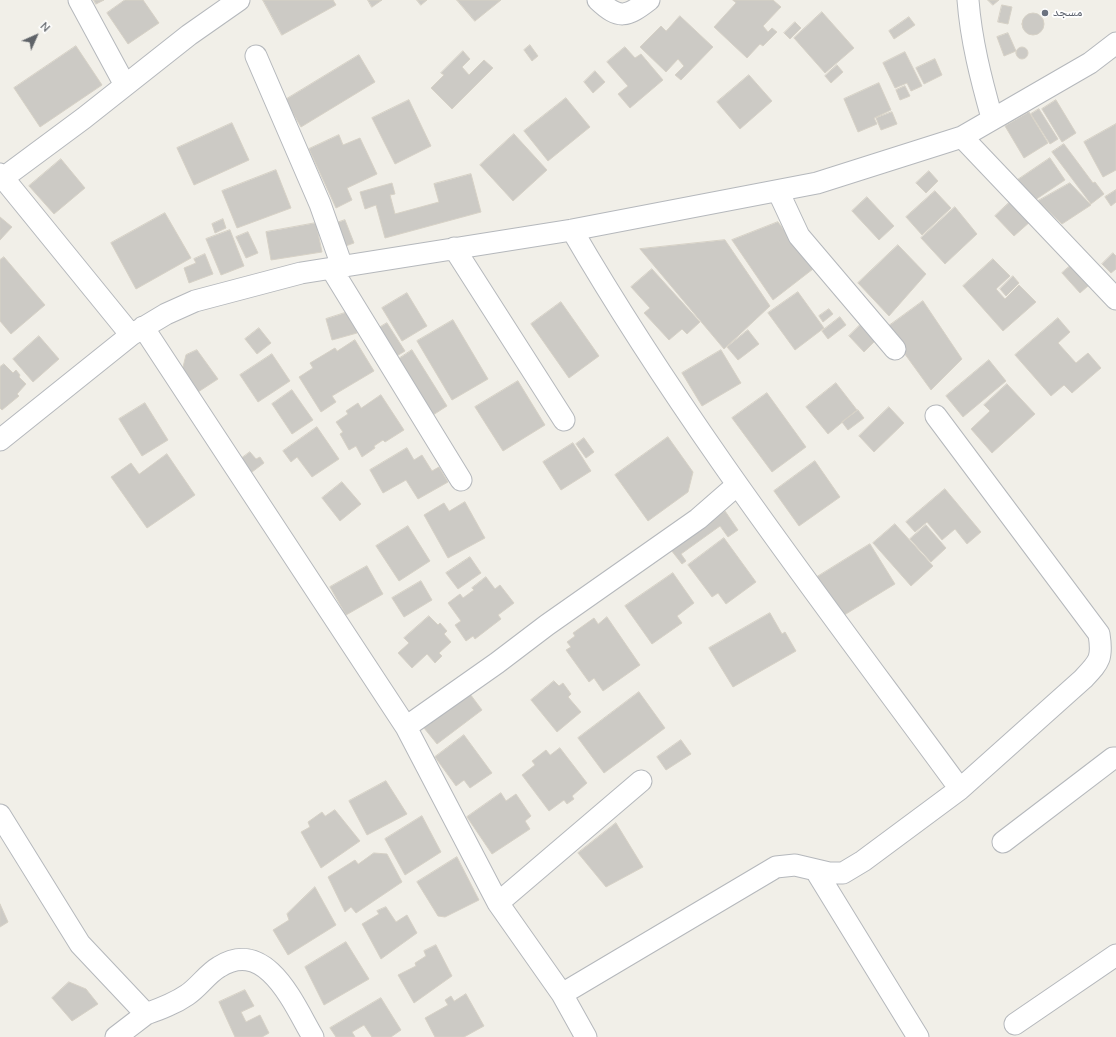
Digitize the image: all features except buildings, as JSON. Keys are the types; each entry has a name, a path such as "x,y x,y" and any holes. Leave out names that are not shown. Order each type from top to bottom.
{"street":[{"path":"79,0 125,85"},
{"path":"239,0 2,176 137,331 406,727 498,903 562,994 586,1037"},
{"path":"598,0 618,15 629,14 649,0"},
{"path":"968,0 970,24 980,76 992,118"},
{"path":"0,440 137,331 195,301 241,288 336,267 572,230 817,183 962,137 992,118 1090,63 1116,43"},
{"path":"256,56 320,204 336,267 461,480"},
{"path":"962,137 1116,299"},
{"path":"778,191 799,236 895,349"},
{"path":"572,230 614,302 737,485 960,789"},
{"path":"454,248 564,420"},
{"path":"562,994 776,867 795,865 829,874 843,873 863,861 960,789 1083,679 1098,663 1101,648 1099,634 936,416"},
{"path":"406,727 698,518 737,485"},
{"path":"1003,842 1113,758 1116,758"},
{"path":"498,903 641,781"},
{"path":"0,815 80,944 146,1014"},
{"path":"816,871 918,1037"},
{"path":"1015,1024 1116,955"},
{"path":"116,1037 146,1014 166,1008 187,995 219,966 240,959 260,962 273,972 313,1037"}],"place":[{"name":"مسجد","path":"1045,13"}]}
